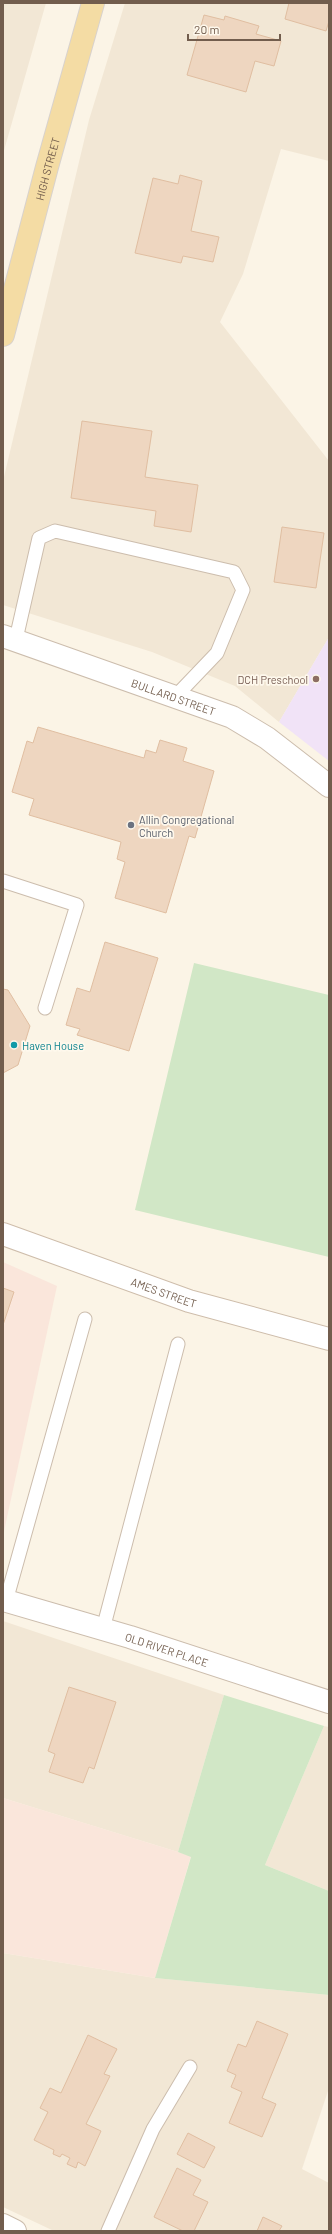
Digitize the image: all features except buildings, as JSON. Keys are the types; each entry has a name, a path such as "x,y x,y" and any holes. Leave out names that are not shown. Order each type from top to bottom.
{"main road":[{"name":"HIGH STREET","path":"3,335 46,167 93,3"}],"street":[{"name":"BULLARD STREET","path":"10,638 232,718 251,727 329,786"},
{"name":"AMES STREET","path":"3,1234 190,1301 329,1339"},
{"name":"OLD RIVER PLACE","path":"5,1601 103,1629 329,1702"},
{"path":"3,2225 15,2231"}],"lane":[{"path":"10,638 39,538 55,531 234,572 243,590 216,653 175,697"},
{"path":"3,881 77,905 45,1008"},
{"path":"5,1601 86,1319"},
{"path":"103,1629 178,1344"},
{"path":"108,2231 153,2129 190,2067"}],"shaded area":[{"path":"3,3 46,3 3,154"},
{"path":"125,3 329,3 329,161 281,149 243,274 220,322 329,461 329,637 279,722 235,686 152,652 3,605 3,481 89,120"},
{"name":"DCH Preschool","path":"329,637 329,761 279,722"},
{"path":"3,1262 57,1286 3,1536"},
{"path":"3,1621 224,1695 178,1852 3,1798"},
{"path":"324,1726 329,1727 329,1891 265,1865"},
{"path":"3,1798 191,1856 155,1978 3,1953"},
{"path":"3,1953 155,1978 329,1995 329,2088 302,2169 329,2183 329,2231 54,2231 3,2207"}],"green space":[{"path":"194,963 329,995 329,1257 135,1210"},
{"path":"224,1695 324,1726 265,1865 329,1891 329,1995 155,1978 191,1857 178,1852"}],"place":[{"name":"DCH Preschool","path":"316,679"},
{"name":"Allin Congregational Church","path":"131,825"},
{"name":"Haven House","path":"14,1045"}]}
